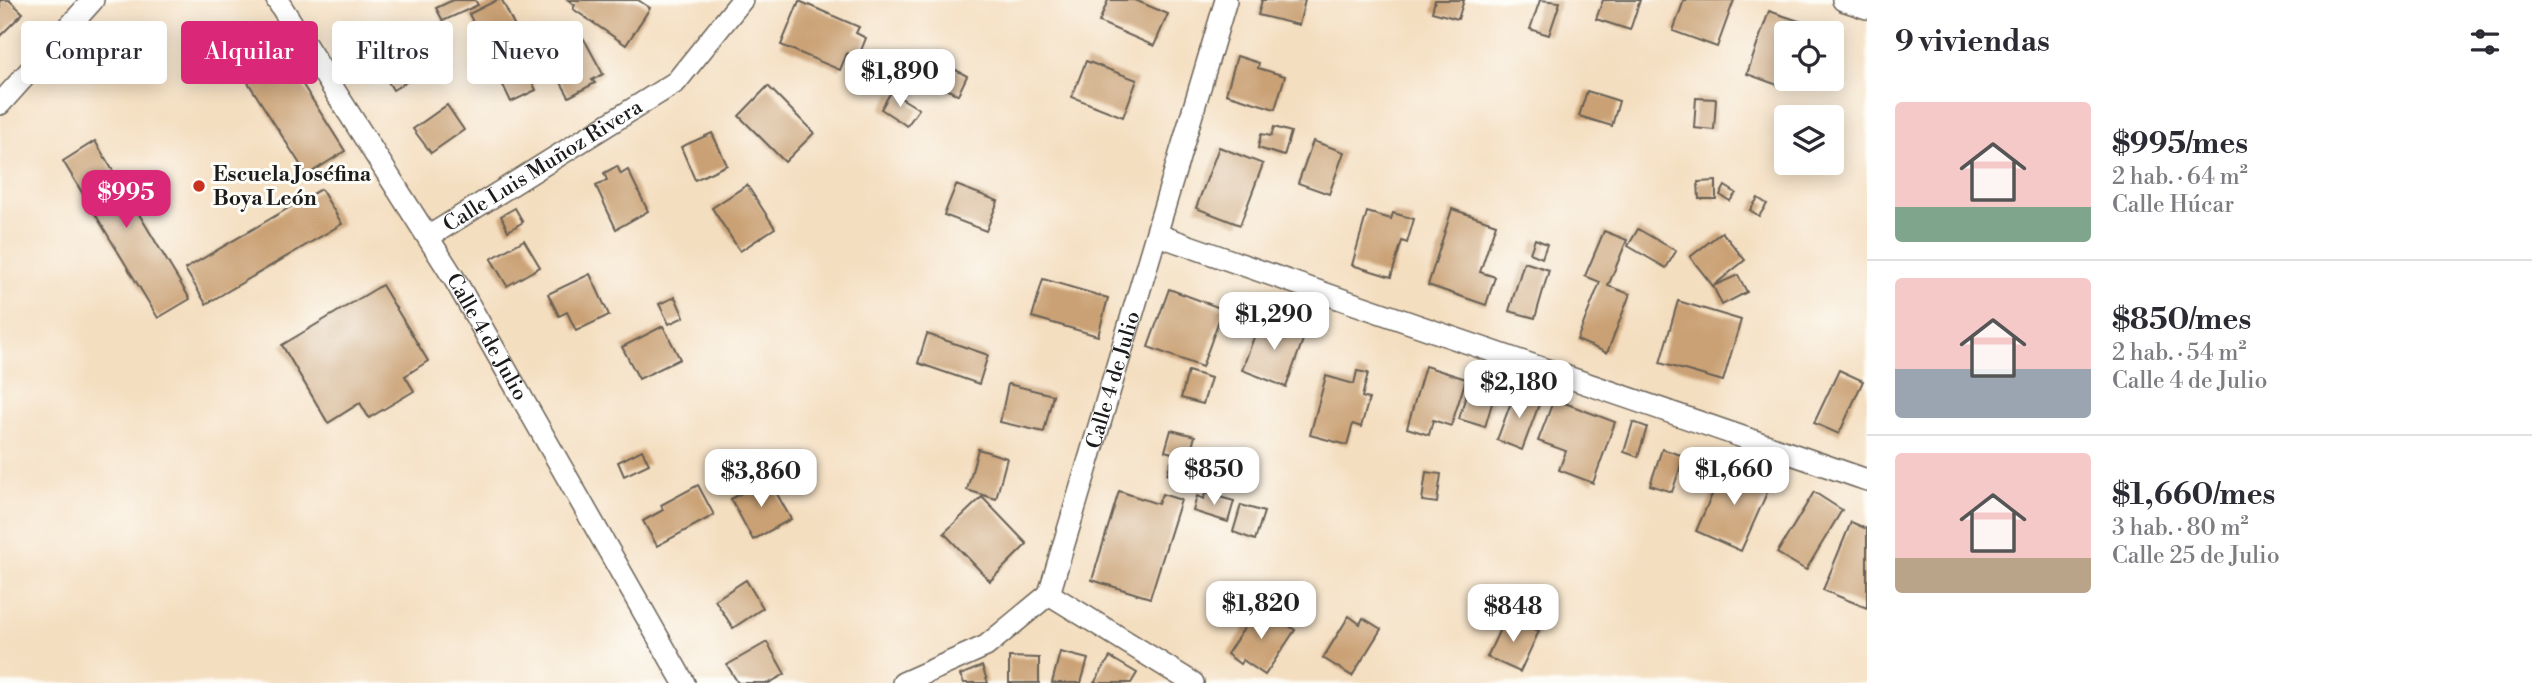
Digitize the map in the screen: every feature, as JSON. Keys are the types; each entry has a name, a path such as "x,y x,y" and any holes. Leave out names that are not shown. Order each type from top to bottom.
{"street":[{"path":"0,104 93,0"},
{"name":"Calle 4 de Julio","path":"277,0 428,237 684,683"},
{"name":"Calle Luis Muñoz Rivera","path":"428,237 676,82 742,0"},
{"name":"Calle 4 de Julio","path":"1049,594 1226,0"},
{"path":"1843,0 1867,8"},
{"path":"1158,235 1517,362 1867,480"},
{"path":"903,683 986,646 1049,594 1193,683"}],"building":[{"path":"0,0 9,0 23,13 0,36"},
{"path":"453,0 475,0 478,5 443,21 436,8"},
{"path":"502,0 512,21 472,21 469,14"},
{"path":"568,0 638,0 650,8 626,45 573,9 575,5"},
{"path":"1108,0 1135,0 1168,14 1154,46 1099,22"},
{"path":"1262,0 1305,0 1299,25 1258,15"},
{"path":"1435,0 1464,0 1458,19 1432,12"},
{"path":"1540,0 1560,2 1549,35 1530,29"},
{"path":"1603,0 1640,0 1630,30 1596,19"},
{"path":"1684,0 1734,0 1717,47 1673,31"},
{"path":"799,1 859,27 856,33 866,38 858,58 847,53 840,70 781,45"},
{"path":"1769,11 1799,21 1774,21 1774,84 1747,74"},
{"path":"583,40 603,74 592,80 595,83 569,97 562,84 583,84"},
{"path":"928,55 967,76 958,95 918,75"},
{"path":"1237,56 1259,63 1258,68 1285,76 1275,109 1226,94"},
{"path":"1086,61 1137,80 1123,117 1072,97"},
{"path":"249,84 302,84 345,151 307,175"},
{"path":"389,84 403,84 393,90"},
{"path":"502,84 533,84 536,90 511,102"},
{"path":"768,86 814,133 785,162 739,116"},
{"path":"1587,91 1619,101 1612,126 1579,116"},
{"path":"891,92 919,109 907,126 881,109"},
{"path":"1696,98 1716,99 1714,130 1694,128"},
{"path":"447,105 464,130 431,153 413,129"},
{"path":"1274,127 1291,132 1284,156 1258,148 1261,134 1271,136"},
{"path":"712,133 727,165 695,180 681,147"},
{"path":"95,141 190,299 158,318 63,161"},
{"path":"1313,141 1344,152 1329,194 1298,183"},
{"path":"1219,147 1263,164 1240,225 1196,208"},
{"path":"617,166 621,174 628,170 648,211 616,229 596,186 607,180 604,173"},
{"path":"1716,181 1716,199 1699,199 1698,182"},
{"path":"747,185 775,228 740,251 712,208"},
{"path":"956,185 998,201 986,231 944,215"},
{"path":"1725,186 1736,193 1730,201 1720,195"},
{"path":"321,189 342,224 206,304 185,269"},
{"path":"1758,198 1767,204 1759,216 1750,210"},
{"path":"515,208 523,222 508,231 501,216"},
{"path":"1452,209 1496,224 1480,272 1495,277 1486,305 1428,285"},
{"path":"1367,212 1391,219 1393,213 1414,219 1407,243 1402,241 1391,277 1352,265"},
{"path":"1638,229 1676,251 1666,268 1628,246"},
{"path":"1604,231 1627,240 1608,286 1630,294 1607,353 1577,340 1600,282 1585,276"},
{"path":"1722,232 1745,260 1713,286 1690,257"},
{"path":"1535,239 1547,244 1542,258 1530,253"},
{"path":"524,240 540,267 507,286 491,259"},
{"path":"1524,262 1549,270 1535,318 1509,311"},
{"path":"590,274 609,315 576,331 567,312 559,316 548,294"},
{"path":"1738,275 1747,292 1722,305 1713,286"},
{"path":"1043,279 1108,298 1098,336 1032,317"},
{"path":"382,285 428,361 405,376 414,391 369,418 360,403 328,423 282,345"},
{"path":"1169,289 1223,309 1202,367 1148,347"},
{"path":"675,297 684,317 669,324 659,304"},
{"path":"1678,301 1741,320 1723,381 1660,363"},
{"path":"1261,318 1305,334 1286,387 1242,370"},
{"path":"663,326 680,359 639,379 622,347"},
{"path":"927,334 988,355 979,384 918,363"},
{"path":"1425,366 1466,379 1451,426 1433,420 1429,435 1407,428"},
{"path":"1839,370 1863,381 1839,434 1814,423"},
{"path":"1188,371 1211,378 1203,404 1181,398"},
{"path":"1357,371 1368,373 1362,397 1369,399 1361,427 1353,424 1347,445 1310,435 1326,376 1354,384"},
{"path":"1008,384 1053,395 1044,432 1000,422"},
{"path":"1469,385 1495,393 1485,427 1459,419"},
{"path":"1516,389 1541,399 1522,450 1497,440"},
{"path":"1554,399 1615,422 1593,483 1559,470 1566,451 1538,441"},
{"path":"1633,422 1647,427 1638,457 1624,452"},
{"path":"1171,430 1195,436 1189,458 1165,451"},
{"path":"978,449 1007,458 996,499 967,490"},
{"path":"1662,449 1684,456 1672,492 1650,485"},
{"path":"642,450 649,464 624,476 618,462"},
{"path":"1171,462 1214,475 1211,487 1167,474"},
{"path":"1725,465 1747,475 1749,470 1766,478 1763,483 1770,486 1741,551 1696,531"},
{"path":"1426,472 1441,474 1437,503 1422,501"},
{"path":"768,478 791,519 753,540 731,499"},
{"path":"698,485 714,515 657,546 643,521 663,510 661,505"},
{"path":"1119,491 1158,504 1162,494 1181,500 1150,598 1092,580"},
{"path":"1814,492 1842,510 1806,570 1777,553"},
{"path":"1205,493 1234,501 1228,522 1193,511 1197,496 1204,499"},
{"path":"982,497 1027,544 990,581 944,533"},
{"path":"1241,505 1264,512 1255,540 1233,532"},
{"path":"1851,522 1867,529 1867,608 1823,590"},
{"path":"746,580 763,608 733,628 715,600"},
{"path":"1259,606 1295,630 1265,675 1243,660 1240,664 1227,654"},
{"path":"1349,616 1360,624 1363,618 1381,629 1352,676 1323,658"},
{"path":"1506,616 1539,631 1520,672 1487,657"},
{"path":"767,642 785,674 769,683 738,683 727,665"},
{"path":"1060,652 1088,659 1081,683 1052,683"},
{"path":"1009,657 1039,658 1039,683 1009,683"},
{"path":"1110,657 1137,673 1131,683 1094,683"},
{"path":"982,666 988,683 964,683 960,675"}],"place":[{"name":"Escuela Joséfina Boya León","path":"199,186"}]}
